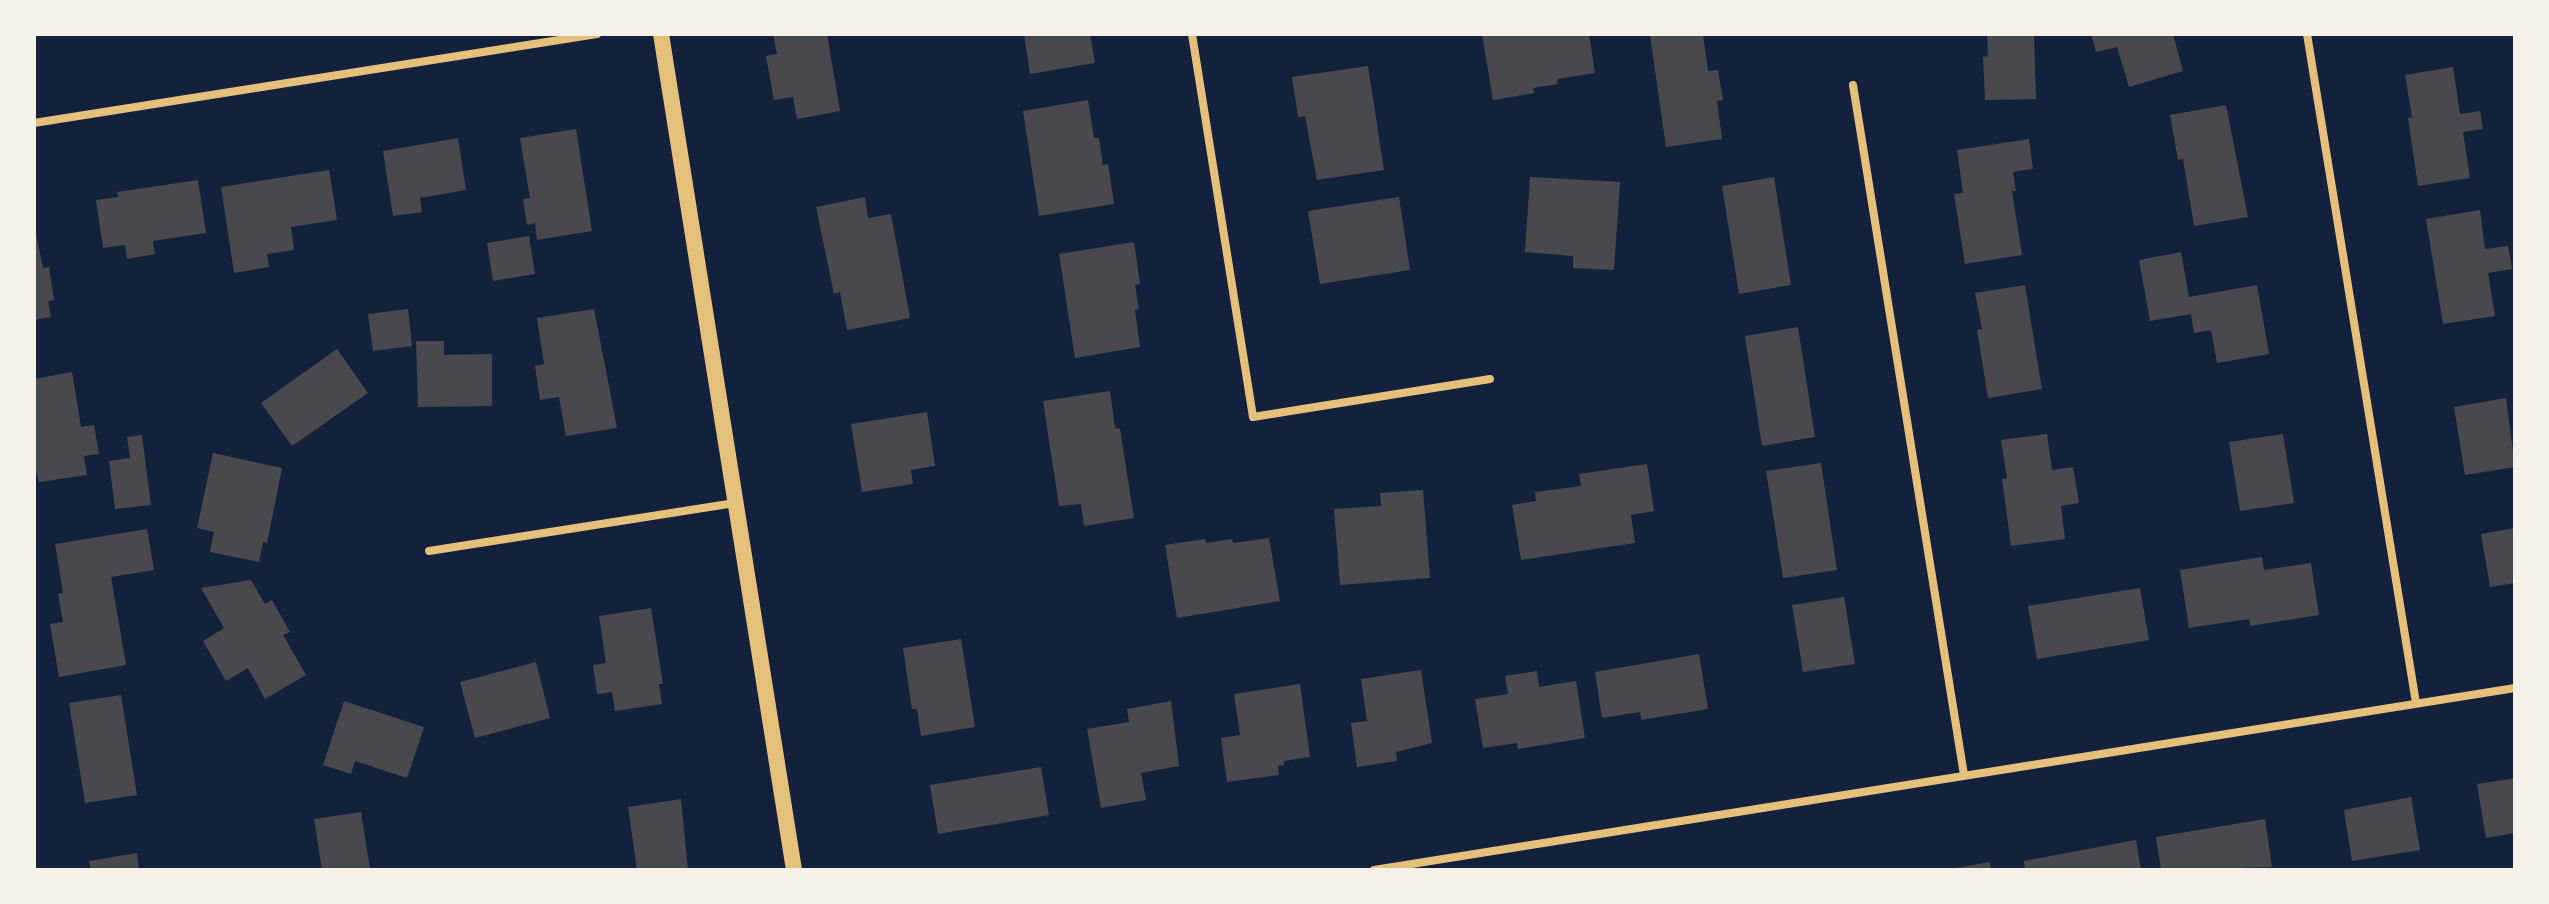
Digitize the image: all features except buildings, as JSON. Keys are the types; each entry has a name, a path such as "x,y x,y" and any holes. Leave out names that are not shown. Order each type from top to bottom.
{"main road":[{"path":"661,34 794,870"}],"street":[{"path":"34,123 597,34"},
{"path":"1192,34 1253,417 1490,379"},
{"path":"2307,34 2416,703"},
{"path":"1853,85 1964,775"},
{"path":"429,551 736,503"},
{"path":"1374,870 2515,688"}]}
